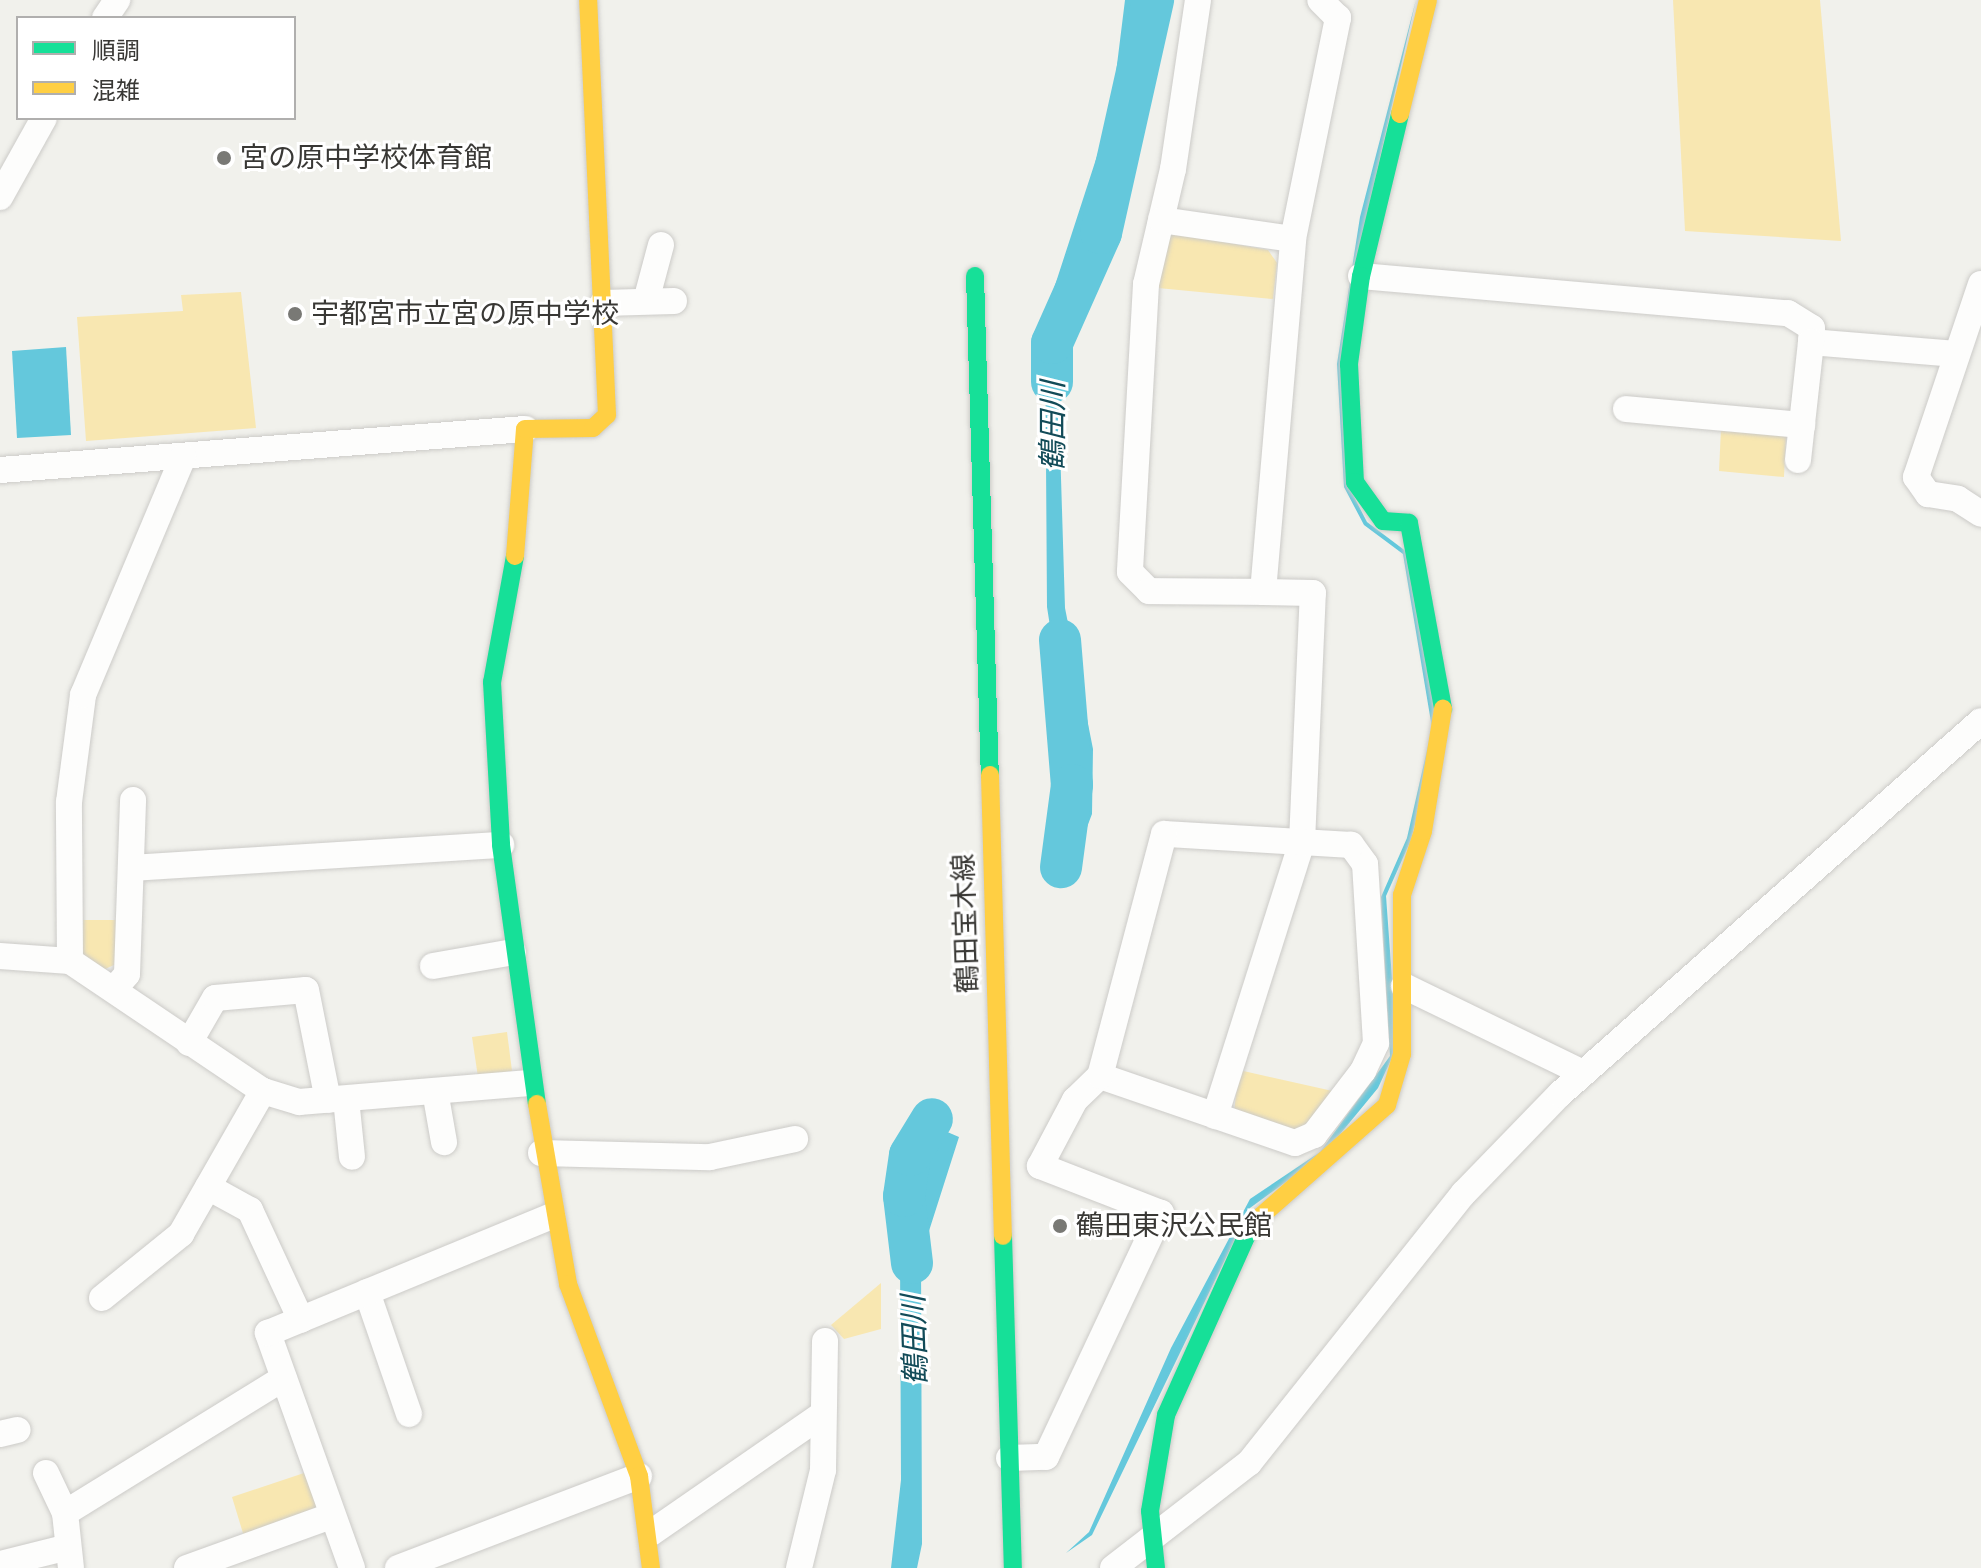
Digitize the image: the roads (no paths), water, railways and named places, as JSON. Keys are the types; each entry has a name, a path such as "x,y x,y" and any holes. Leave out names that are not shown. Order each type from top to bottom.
{"street":[{"path":"0,470 605,422 603,303 588,0"},
{"path":"1198,0 1161,220 1146,284 1130,572 1149,591 1313,593 1302,842 1215,1116"},
{"path":"1263,592 1293,239 1338,18 1320,0"},
{"path":"1153,1556 1154,1462 1166,1415 1253,1221 1357,1134 1387,1105 1393,1086 1404,986 1402,895 1423,831 1445,719 1409,523 1383,521 1355,482 1349,364 1361,276 1428,0"},
{"path":"0,197 43,120"},
{"path":"1161,220 1293,239"},
{"path":"646,301 661,245"},
{"name":"鶴田宝木線","path":"975,276 1013,1568"},
{"path":"1361,276 1788,313 1812,328 1798,460"},
{"path":"1981,284 1916,477 1928,494 1981,514"},
{"path":"603,303 674,301"},
{"path":"1811,342 1956,354"},
{"path":"1626,409 1802,425"},
{"path":"525,429 520,527 492,682 501,845 529,1083 552,1216 568,1284 639,1476 651,1533 651,1568"},
{"path":"70,961 69,802 83,695 183,457"},
{"path":"1113,1568 1153,1556 1249,1463 1464,1193 1583,1073 1981,721"},
{"path":"115,988 127,974 133,800"},
{"path":"1040,1166 1075,1100 1100,1076 1164,834 1351,845 1365,864 1376,1043 1363,1071 1314,1135 1295,1143 1100,1076"},
{"path":"132,868 501,845"},
{"path":"433,966 513,952"},
{"path":"0,956 70,961 115,988 189,1043 263,1091 299,1102 529,1083"},
{"path":"1404,986 1583,1073"},
{"path":"189,1043 215,998 306,990 352,1157"},
{"path":"1363,1071 1393,1086"},
{"path":"102,1298 181,1234 263,1091"},
{"path":"435,1091 444,1142"},
{"path":"541,1153 710,1157 795,1139"},
{"path":"1001,1167 1040,1166 1161,1213 1046,1457 1009,1458"},
{"path":"208,1187 250,1210 301,1320"},
{"path":"352,1568 268,1333 552,1216"},
{"path":"367,1292 409,1414"},
{"path":"799,1568 823,1470 820,1416 825,1341"},
{"path":"65,1513 284,1378"},
{"path":"651,1533 820,1416"},
{"path":"0,1564 70,1557 65,1513 46,1473"},
{"path":"398,1568 639,1476"},
{"path":"187,1568 331,1516"}],"water":[{"path":"1125,0 1161,0 1134,119 1062,296 1057,347 1065,608 1093,749 1092,814 1071,869 1053,862 1071,762 1047,607 1045,316 1111,113"},
{"path":"1416,0 1366,219 1342,366 1349,487 1367,522 1407,552 1436,717 1435,745 1411,840 1386,896 1397,1047 1378,1088 1323,1155 1250,1208 1092,1535 1066,1553 1089,1532 1171,1348 1250,1199 1320,1152 1390,1056 1381,897 1407,838 1432,728 1403,554 1364,525 1344,487 1337,364 1360,217"},
{"path":"66,347 71,435 17,438 12,351"},
{"path":"924,1122 959,1137 921,1256 922,1544 917,1568 891,1568 901,1480 900,1255"}],"waterway":[{"name":"鶴田川","path":"1052,382 1052,343 1101,233 1153,0"},
{"name":"鶴田川","path":"1060,640 1072,785 1061,867"},
{"name":"鶴田川","path":"912,1263 904,1196 910,1155 932,1119"}],"place":[{"name":"宮の原中学校体育館","path":"224,158"},
{"name":"宇都宮市立宮の原中学校","path":"295,314"},
{"name":"鶴田東沢公民館","path":"1060,1226"}]}
